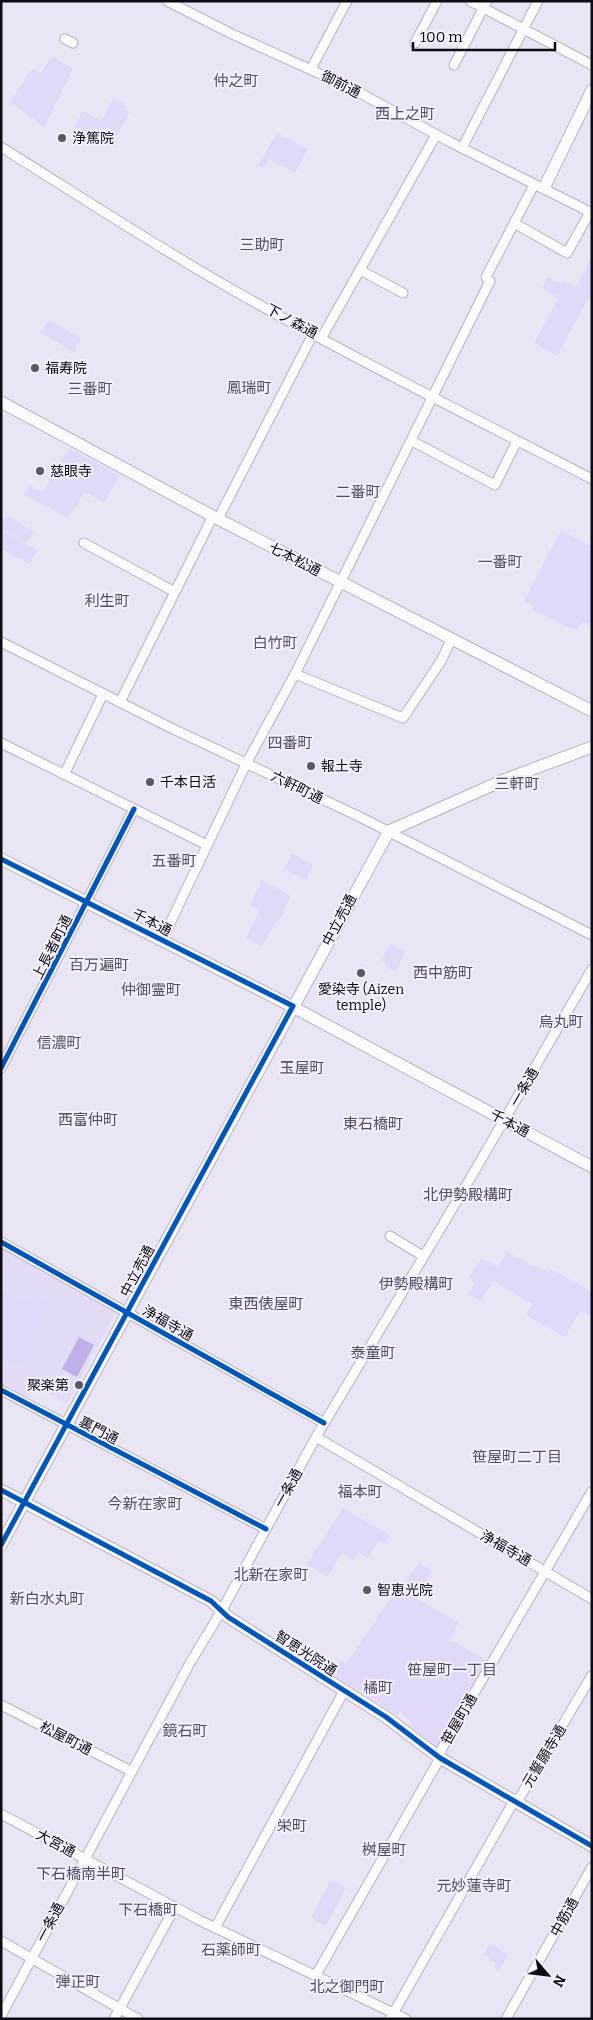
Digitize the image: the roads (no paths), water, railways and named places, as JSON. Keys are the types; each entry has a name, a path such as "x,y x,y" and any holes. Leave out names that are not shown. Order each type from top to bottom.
{"street":[{"name":"御前通","path":"168,1 232,34 311,69 436,135 591,213"},
{"path":"311,69 347,1"},
{"path":"415,44 437,1"},
{"path":"470,1 486,5 524,29 592,65"},
{"path":"462,148 538,1"},
{"path":"454,65 486,5"},
{"path":"162,940 247,762 295,674 412,441 490,281 486,278 514,223 539,186 592,90"},
{"path":"322,337 436,135"},
{"name":"下ノ森通","path":"1,147 94,207 237,292 433,398 592,479"},
{"path":"514,223 567,253 591,213"},
{"path":"360,270 403,293"},
{"path":"120,702 175,592 314,332"},
{"name":"七本松通","path":"1,402 216,518 592,711"},
{"path":"412,441 495,485 517,441"},
{"path":"84,543 175,592"},
{"path":"295,674 403,718 441,661 451,640"},
{"name":"六軒町通","path":"1,642 103,694 389,831 592,934"},
{"path":"64,775 103,694"},
{"path":"1,743 207,845"},
{"path":"389,831 506,779 592,747"},
{"name":"上長者町通","path":"1,1068 88,902 134,809"},
{"name":"中立売通","path":"1,1545 389,831"},
{"name":"千本通","path":"1,859 293,1006 592,1167"},
{"name":"一条通","path":"1,2016 131,1771 222,1610 316,1437 422,1256 505,1120 592,969"},
{"path":"390,1236 422,1256"},
{"name":"浄福寺通","path":"1,1242 324,1423"},
{"name":"裏門通","path":"1,1390 266,1529"},
{"name":"浄福寺通","path":"316,1437 592,1599"},
{"name":"智恵光院通","path":"1,1490 211,1601 228,1617 386,1717 440,1758 592,1846"},
{"name":"笹屋町通","path":"316,1975 440,1758 441,1750 592,1491"},
{"name":"元誓願寺通","path":"391,2016 514,1801 520,1797 592,1675"},
{"path":"215,1928 344,1691"},
{"name":"松屋町通","path":"1,1705 131,1771"},
{"name":"大宮通","path":"1,1814 215,1928 316,1975 391,2016 406,2019"},
{"name":"中筋通","path":"506,2019 592,1867"},
{"path":"114,2019 175,1907"},
{"path":"1,1941 138,2019"}],"place":[{"name":"浄篤院","path":"62,138"},
{"name":"福寿院","path":"35,368"},
{"name":"慈眼寺","path":"40,471"},
{"name":"報土寺","path":"311,766"},
{"name":"千本日活","path":"150,782"},
{"name":"愛染寺 (Aizen temple)","path":"361,973"},
{"name":"聚楽第","path":"79,1385"},
{"name":"智恵光院","path":"367,1590"}],"district":[{"name":"仲之町","path":"236,81"},
{"name":"西上之町","path":"405,114"},
{"name":"三助町","path":"262,245"},
{"name":"鳳瑞町","path":"249,388"},
{"name":"三番町","path":"90,389"},
{"name":"二番町","path":"358,492"},
{"name":"一番町","path":"500,562"},
{"name":"利生町","path":"107,601"},
{"name":"白竹町","path":"275,643"},
{"name":"四番町","path":"290,743"},
{"name":"三軒町","path":"517,784"},
{"name":"五番町","path":"174,861"},
{"name":"百万遍町","path":"99,965"},
{"name":"西中筋町","path":"443,973"},
{"name":"仲御霊町","path":"151,990"},
{"name":"烏丸町","path":"561,1022"},
{"name":"信濃町","path":"59,1043"},
{"name":"玉屋町","path":"302,1068"},
{"name":"西富仲町","path":"88,1120"},
{"name":"東石橋町","path":"373,1124"},
{"name":"北伊勢殿構町","path":"468,1195"},
{"name":"伊勢殿構町","path":"416,1284"},
{"name":"東西俵屋町","path":"266,1304"},
{"name":"泰童町","path":"373,1353"},
{"name":"笹屋町二丁目","path":"517,1457"},
{"name":"福本町","path":"360,1492"},
{"name":"今新在家町","path":"145,1504"},
{"name":"北新在家町","path":"271,1575"},
{"name":"新白水丸町","path":"47,1599"},
{"name":"笹屋町一丁目","path":"452,1670"},
{"name":"橘町","path":"378,1688"},
{"name":"鏡石町","path":"185,1731"},
{"name":"栄町","path":"292,1826"},
{"name":"桝屋町","path":"384,1850"},
{"name":"下石橋南半町","path":"81,1874"},
{"name":"元妙蓮寺町","path":"474,1886"},
{"name":"下石橋町","path":"148,1910"},
{"name":"石薬師町","path":"231,1950"},
{"name":"弾正町","path":"78,1982"},
{"name":"北之御門町","path":"347,1987"}]}
